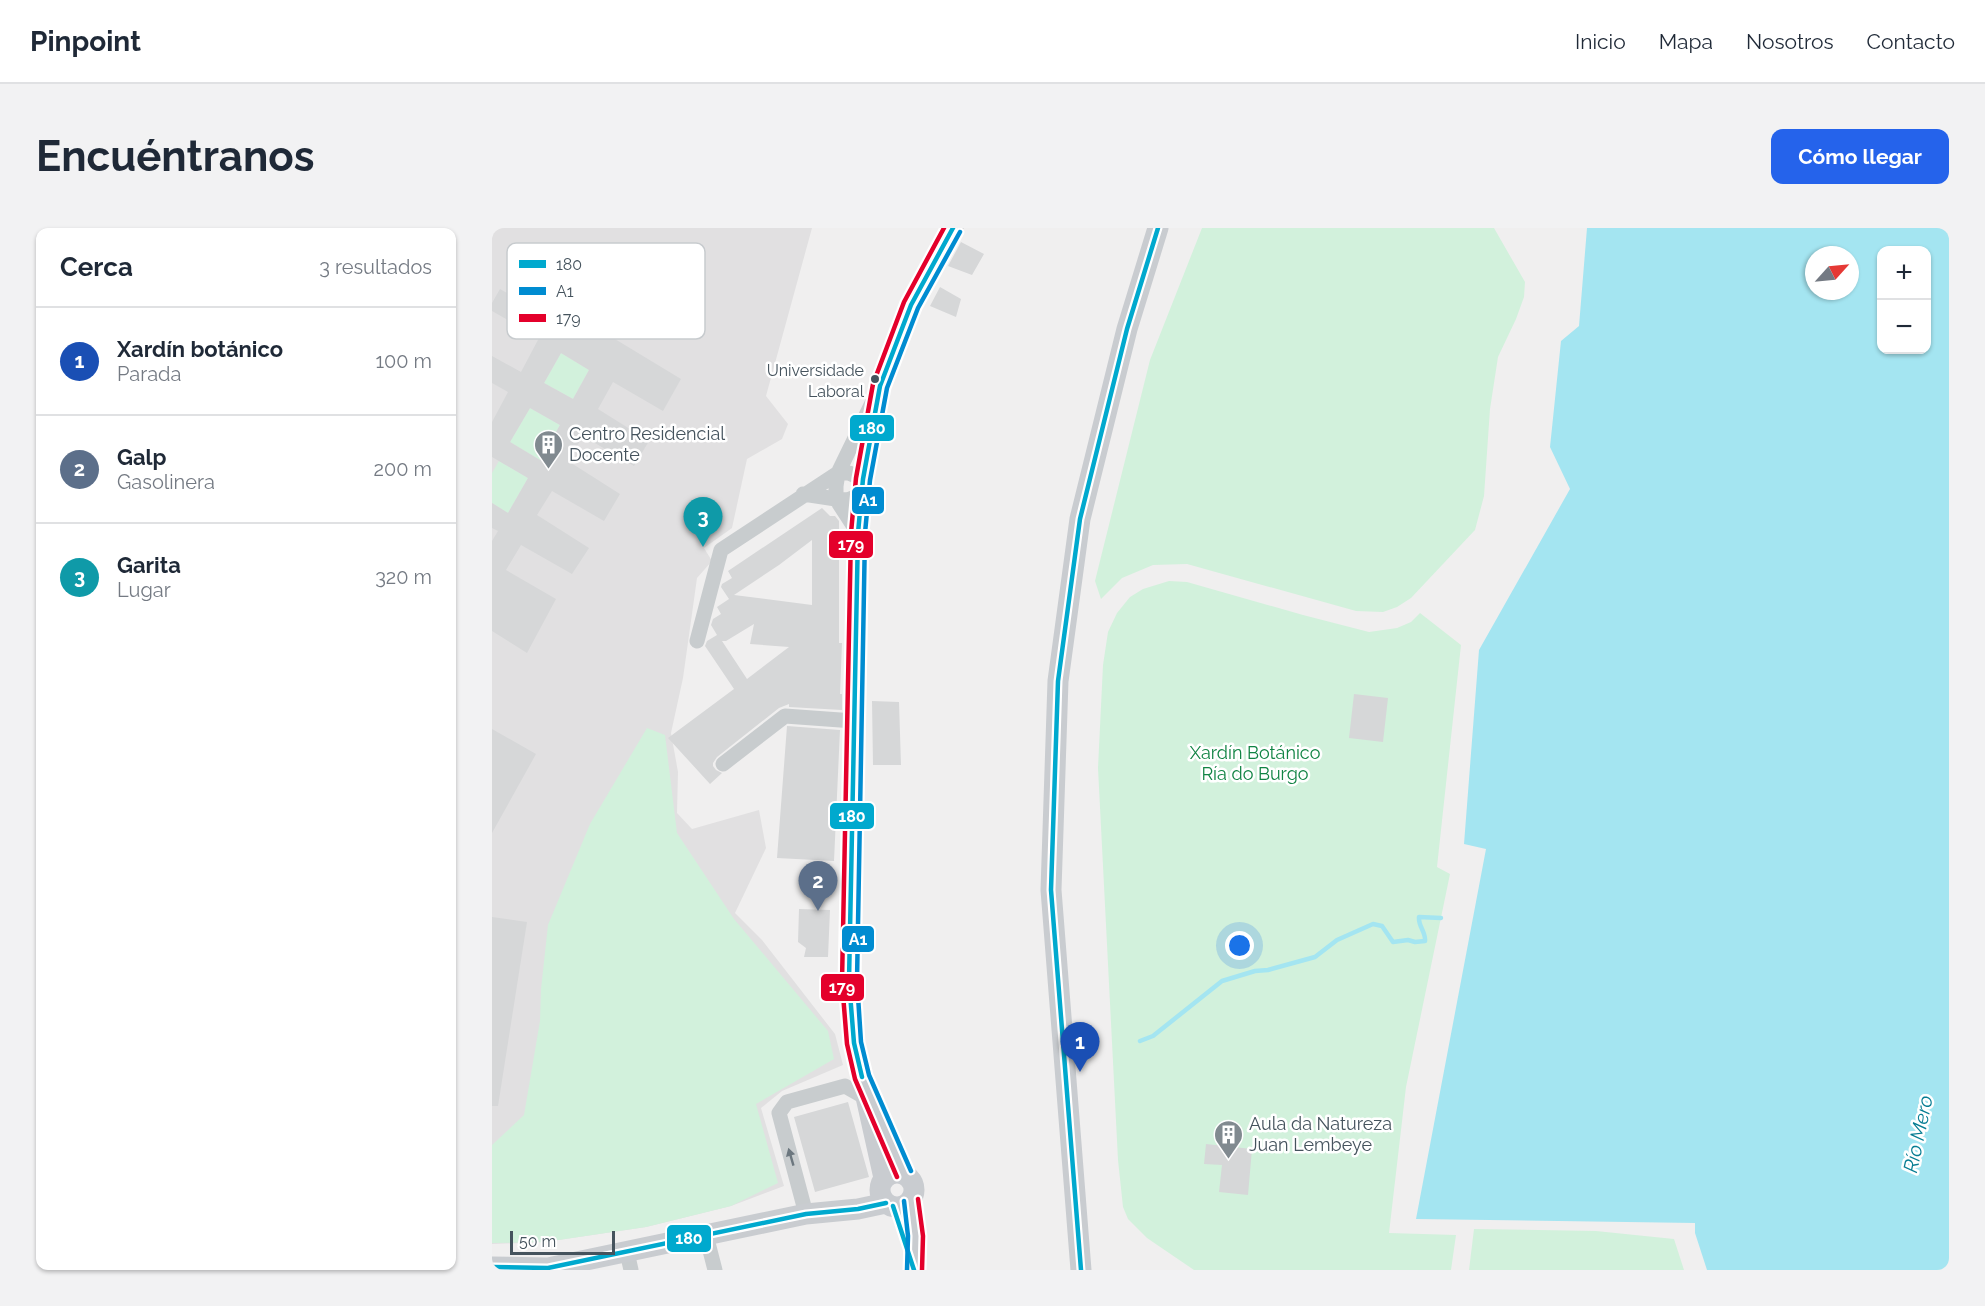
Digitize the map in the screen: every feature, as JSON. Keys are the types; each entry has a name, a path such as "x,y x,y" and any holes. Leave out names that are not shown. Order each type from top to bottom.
{"street":[{"path":"858,533 836,499 838,473 880,386 911,305 953,228"},
{"path":"1081,1270 1051,890 1058,681 1080,519 1126,329 1158,228"},
{"path":"880,386 862,486 858,533 849,981 854,1043 914,1270"},
{"path":"697,641 721,550 838,473 849,473 862,486"},
{"path":"803,494 848,500 862,486"},
{"path":"723,764 785,716 854,721"},
{"path":"862,1077 893,1191"},
{"path":"813,1213 779,1113 788,1102 845,1086 866,1098"},
{"path":"492,1267 548,1269 629,1261 706,1235 813,1213 893,1191"},
{"path":"706,1235 715,1270"}],"shaded area":[{"path":"492,228 812,228 766,396 788,424 782,439 747,459 732,528 704,548 712,561 697,578 683,678 671,733 678,772 677,813 692,829 759,810 766,848 735,913 762,940 835,1034 843,1065 782,1091 761,1108 784,1186 731,1206 646,1227 545,1242 492,1244"}],"green space":[{"path":"1202,228 1494,228 1525,282 1524,297 1498,357 1490,409 1484,496 1475,530 1411,598 1397,607 1383,612 1356,611 1187,564 1153,565 1122,578 1101,599 1095,581 1150,360"},
{"path":"561,353 589,370 573,399 544,383"},
{"path":"530,408 560,425 540,460 510,442"},
{"path":"499,461 528,478 508,513 492,503 492,473"},
{"name":"Xardín Botánico Ría do Burgo","path":"1169,581 1187,582 1369,632 1397,628 1411,622 1420,613 1461,645 1437,867 1450,874 1406,1087 1389,1233 1456,1235 1451,1270 1194,1270 1147,1238 1128,1219 1123,1207 1118,1160 1098,768 1103,665 1108,632 1117,613 1130,597 1143,589"},
{"path":"647,728 665,735 677,833 734,919 828,1031 834,1059 756,1104 778,1183 731,1206 646,1227 545,1242 492,1243 492,1145 524,1115 540,1021 548,925 590,824"},
{"path":"1474,1229 1596,1231 1674,1239 1684,1270 1469,1270"}],"water":[{"name":"Río Mero","path":"1587,228 1949,228 1949,1270 1707,1270 1695,1233 1695,1223 1416,1219 1486,849 1464,844 1479,650 1570,489 1550,447 1561,341 1579,326"}],"building":[{"path":"961,242 984,254 972,275 948,266"},
{"path":"940,287 961,299 956,317 930,306"},
{"name":"Centro Residencial Docente","path":"500,289 507,293 507,320 492,311 492,303"},
{"name":"Centro Residencial Docente","path":"538,339 615,339 681,379 663,411 613,382 598,409 649,441 634,466 583,436 568,461 620,494 604,521 552,491 537,515 589,548 572,574 521,545 506,570 556,599 527,653 492,631 492,541 498,531 492,528 492,503 508,513 528,478 492,457 492,422 508,392 492,383 492,356 521,372","holes":["561,353 589,370 573,399 544,383","530,408 560,425 540,460 510,442"]},
{"path":"822,508 830,516 835,516 839,521 839,643 842,643 840,694 842,694 842,710 789,707 789,704 779,708 717,757 713,766 722,773 710,784 668,738 734,689 705,646 707,641 717,635 711,625 713,619 721,614 717,607 729,599 721,587 732,578 728,571","holes":["812,540 812,605 734,595 779,565","754,624 750,644 789,647 747,679 722,641 726,641"]},
{"path":"1354,694 1388,698 1383,742 1349,738"},
{"path":"872,701 899,702 901,765 873,765"},
{"path":"787,726 840,730 834,861 777,858"},
{"path":"492,729 536,754 492,833"},
{"path":"799,909 830,910 828,957 804,957 806,948 798,942"},
{"path":"492,917 527,922 498,1106 492,1106"},
{"path":"848,1102 869,1177 815,1192 794,1117"},
{"path":"1206,1144 1252,1149 1248,1195 1219,1192 1222,1165 1204,1164"}],"waterway":[{"path":"1140,1041 1153,1036 1222,981 1315,957 1337,940 1373,924 1382,926 1393,942 1425,941 1419,917 1441,918"}],"transit line":[{"name":"179","path":"897,1177 855,1079 847,1044 842,982 851,533 856,478 873,384 904,302 944,228"},
{"name":"180","path":"862,1077 854,1043 849,981 858,533 863,479 880,386 911,305 953,228"},
{"name":"180","path":"1081,1270 1051,890 1058,681 1080,519 1127,329 1158,228"},
{"name":"A1","path":"911,1171 869,1075 861,1042 857,981 865,533 870,480 887,388 918,308 960,232"},
{"name":"179","path":"918,1199 923,1236 922,1270"},
{"name":"A1","path":"904,1201 908,1236 907,1270"},
{"name":"180","path":"492,1267 548,1268 806,1214 858,1209 886,1203"},
{"name":"180","path":"893,1206 914,1270"}],"place":[{"name":"Universidade Laboral","path":"875,379"},
{"name":"Centro Residencial Docente","path":"548,470"},
{"name":"Garita","path":"703,547"},
{"name":"Galp","path":"818,911"},
{"name":"Xardín botánico","path":"1080,1072"},
{"name":"Aula da Natureza Juan Lembeye","path":"1228,1160"}]}
